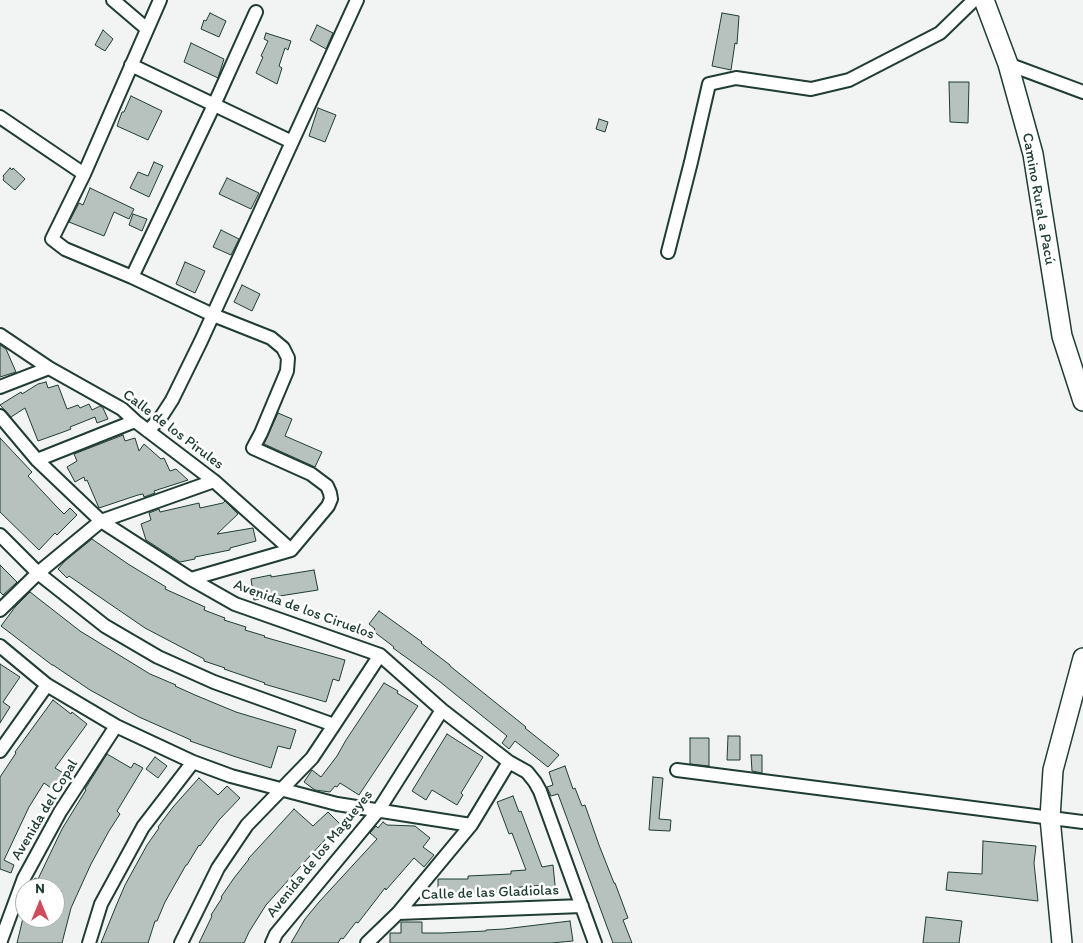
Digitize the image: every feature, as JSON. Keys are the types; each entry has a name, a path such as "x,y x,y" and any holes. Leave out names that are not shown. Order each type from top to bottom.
{"street":[{"path":"113,0 147,29"},
{"path":"160,0 84,174 52,239 65,249 132,277 213,315 271,338 283,348 288,358 287,371 261,434 253,448 311,474 327,486 331,499 328,506 291,550 190,579"},
{"path":"148,430 161,417 172,400 213,315 357,0"},
{"path":"668,252 709,84 736,78 811,88 849,80 940,33 974,0"},
{"name":"Camino Rural a Pacú","path":"984,0 1008,64 1033,154 1062,336 1083,401"},
{"path":"132,277 256,12"},
{"path":"1008,64 1083,92"},
{"path":"131,65 292,142"},
{"path":"0,117 84,174"},
{"name":"Calle de los Pirules","path":"0,335 49,368 122,409 214,481 291,550"},
{"path":"0,387 49,368"},
{"name":"Avenida de los Ciruelos","path":"0,416 38,460 101,521 190,579 235,604 380,655 442,710 509,762 527,772 540,791 596,943"},
{"path":"38,460 135,421"},
{"path":"0,610 38,573 101,521 214,481"},
{"path":"0,535 38,573 105,626 158,657 214,682 334,725"},
{"path":"0,646 47,685 116,726 194,762 231,776 337,804 470,825"},
{"path":"181,943 218,868 247,825 312,758 380,655"},
{"path":"1062,943 1050,818 1053,770 1083,658"},
{"path":"0,751 47,685"},
{"name":"Avenida de los Magueyes","path":"272,943 276,934 378,811 442,710"},
{"name":"Avenida del Copal","path":"0,943 24,878 60,812 116,726"},
{"path":"89,943 101,904 143,827 194,762"},
{"path":"368,943 398,913 470,825 509,762"},
{"path":"677,770 1083,822"},
{"name":"Calle de las Gladiolas","path":"398,913 582,906"}],"building":[{"path":"210,13 226,21 219,37 201,29 204,20 206,21"},
{"path":"722,13 739,16 737,44 735,43 731,70 712,66"},
{"path":"317,25 333,33 326,49 310,40"},
{"path":"103,30 113,39 105,51 95,45"},
{"path":"266,33 291,41 288,50 285,48 279,66 282,68 277,84 256,73 268,41 264,39"},
{"path":"191,43 224,59 218,78 184,62"},
{"path":"949,82 969,82 968,123 950,122"},
{"path":"131,96 162,111 148,140 117,126"},
{"path":"318,108 336,115 325,142 309,136"},
{"path":"599,119 608,122 605,132 596,129"},
{"path":"154,162 163,166 149,197 130,188 138,172 148,176"},
{"path":"10,168 12,170 13,168 25,179 15,190 3,180 3,176"},
{"path":"227,178 259,193 251,209 219,194"},
{"path":"90,188 134,209 129,219 114,212 104,236 69,222 79,203 83,205"},
{"path":"133,214 147,219 142,231 129,225"},
{"path":"221,230 239,239 231,255 213,247"},
{"path":"185,262 205,271 195,293 176,284"},
{"path":"242,285 260,294 252,311 234,302"},
{"path":"0,345 6,349 16,372 0,377"},
{"path":"46,382 48,388 58,385 67,409 78,405 80,408 89,404 92,410 100,406 103,408 108,419 97,423 95,417 70,427 71,429 38,441 25,408 11,417 0,405 21,392 22,394 38,384"},
{"path":"278,413 292,419 285,436 322,452 315,467 264,444"},
{"path":"123,435 125,441 135,438 139,451 144,444 161,459 164,458 170,471 176,469 188,480 154,491 155,493 144,497 143,494 138,495 99,508 87,480 85,481 84,477 75,482 67,467 77,461 74,454"},
{"path":"0,438 32,472 28,476 64,514 70,508 77,515 57,535 55,533 39,550 0,512"},
{"path":"225,501 238,514 217,534 253,528 256,541 230,548 230,550 180,562 146,540 141,524 151,520 149,513 159,509 160,512 199,503 200,508"},
{"path":"92,539 166,587 165,589 205,607 204,610 225,618 224,620 246,627 245,630 264,637 345,660 339,681 333,679 326,702 264,684 204,661 204,659 145,628 69,576 67,578 58,569"},
{"path":"0,565 17,582 3,595 0,592"},
{"path":"314,570 318,590 254,600 251,579"},
{"path":"30,592 80,631 150,674 236,712 296,730 290,749 278,746 271,768 190,741 139,717 90,690 52,665 1,626 15,607"},
{"path":"379,611 422,642 559,755 548,767 515,741 509,749 502,743 507,736 373,631 375,629 369,624"},
{"path":"0,664 20,677 3,702 10,707 0,723"},
{"path":"384,683 418,706 359,795 340,783 330,792 315,790 304,782 312,770 321,777 337,756"},
{"path":"53,700 87,724 55,768 65,774 60,782 54,790 44,783 29,807 4,860 14,865 11,873 0,869 0,777 15,752"},
{"path":"447,734 483,757 461,793 463,795 457,805 432,790 426,800 412,791"},
{"path":"728,736 740,736 740,760 727,760"},
{"path":"690,738 709,738 709,766 690,764"},
{"path":"107,754 131,768 134,763 143,768 117,811 120,814 91,864 71,908 62,943 17,943 21,928 65,928 65,878 38,878 62,829"},
{"path":"751,755 762,755 762,773 752,771"},
{"path":"155,757 167,766 158,778 146,769"},
{"path":"565,766 573,789 575,788 582,806 585,805 615,883 628,918 623,920 632,943 613,943 558,794 551,796 547,787 553,785 549,772"},
{"path":"653,777 663,778 659,819 671,820 670,831 649,830"},
{"path":"199,778 218,795 227,786 240,798 219,820 186,865 165,902 157,921 155,921 148,943 101,943 125,885 147,845 173,807"},
{"path":"513,796 519,812 521,811 542,867 553,865 556,895 545,896 544,885 511,888 511,892 467,893 468,896 447,896 447,900 438,900 438,879 468,879 468,876 511,874 511,871 526,870 512,833 509,834 497,802"},
{"path":"294,809 313,826 328,812 341,825 334,833 333,831 266,905 244,943 199,943 211,915 234,878 248,859"},
{"path":"383,822 387,825 415,826 430,838 423,847 434,855 424,867 414,858 386,890 385,888 358,923 356,922 338,943 291,943 305,919 319,902 377,839 370,833"},
{"path":"983,841 1036,846 1034,863 1038,901 946,890 948,872 982,874"},
{"path":"926,917 962,921 959,943 923,943"},
{"path":"570,921 573,941 551,943 390,943 390,933 401,933 401,922 422,922 422,933 443,933 486,931"}]}
